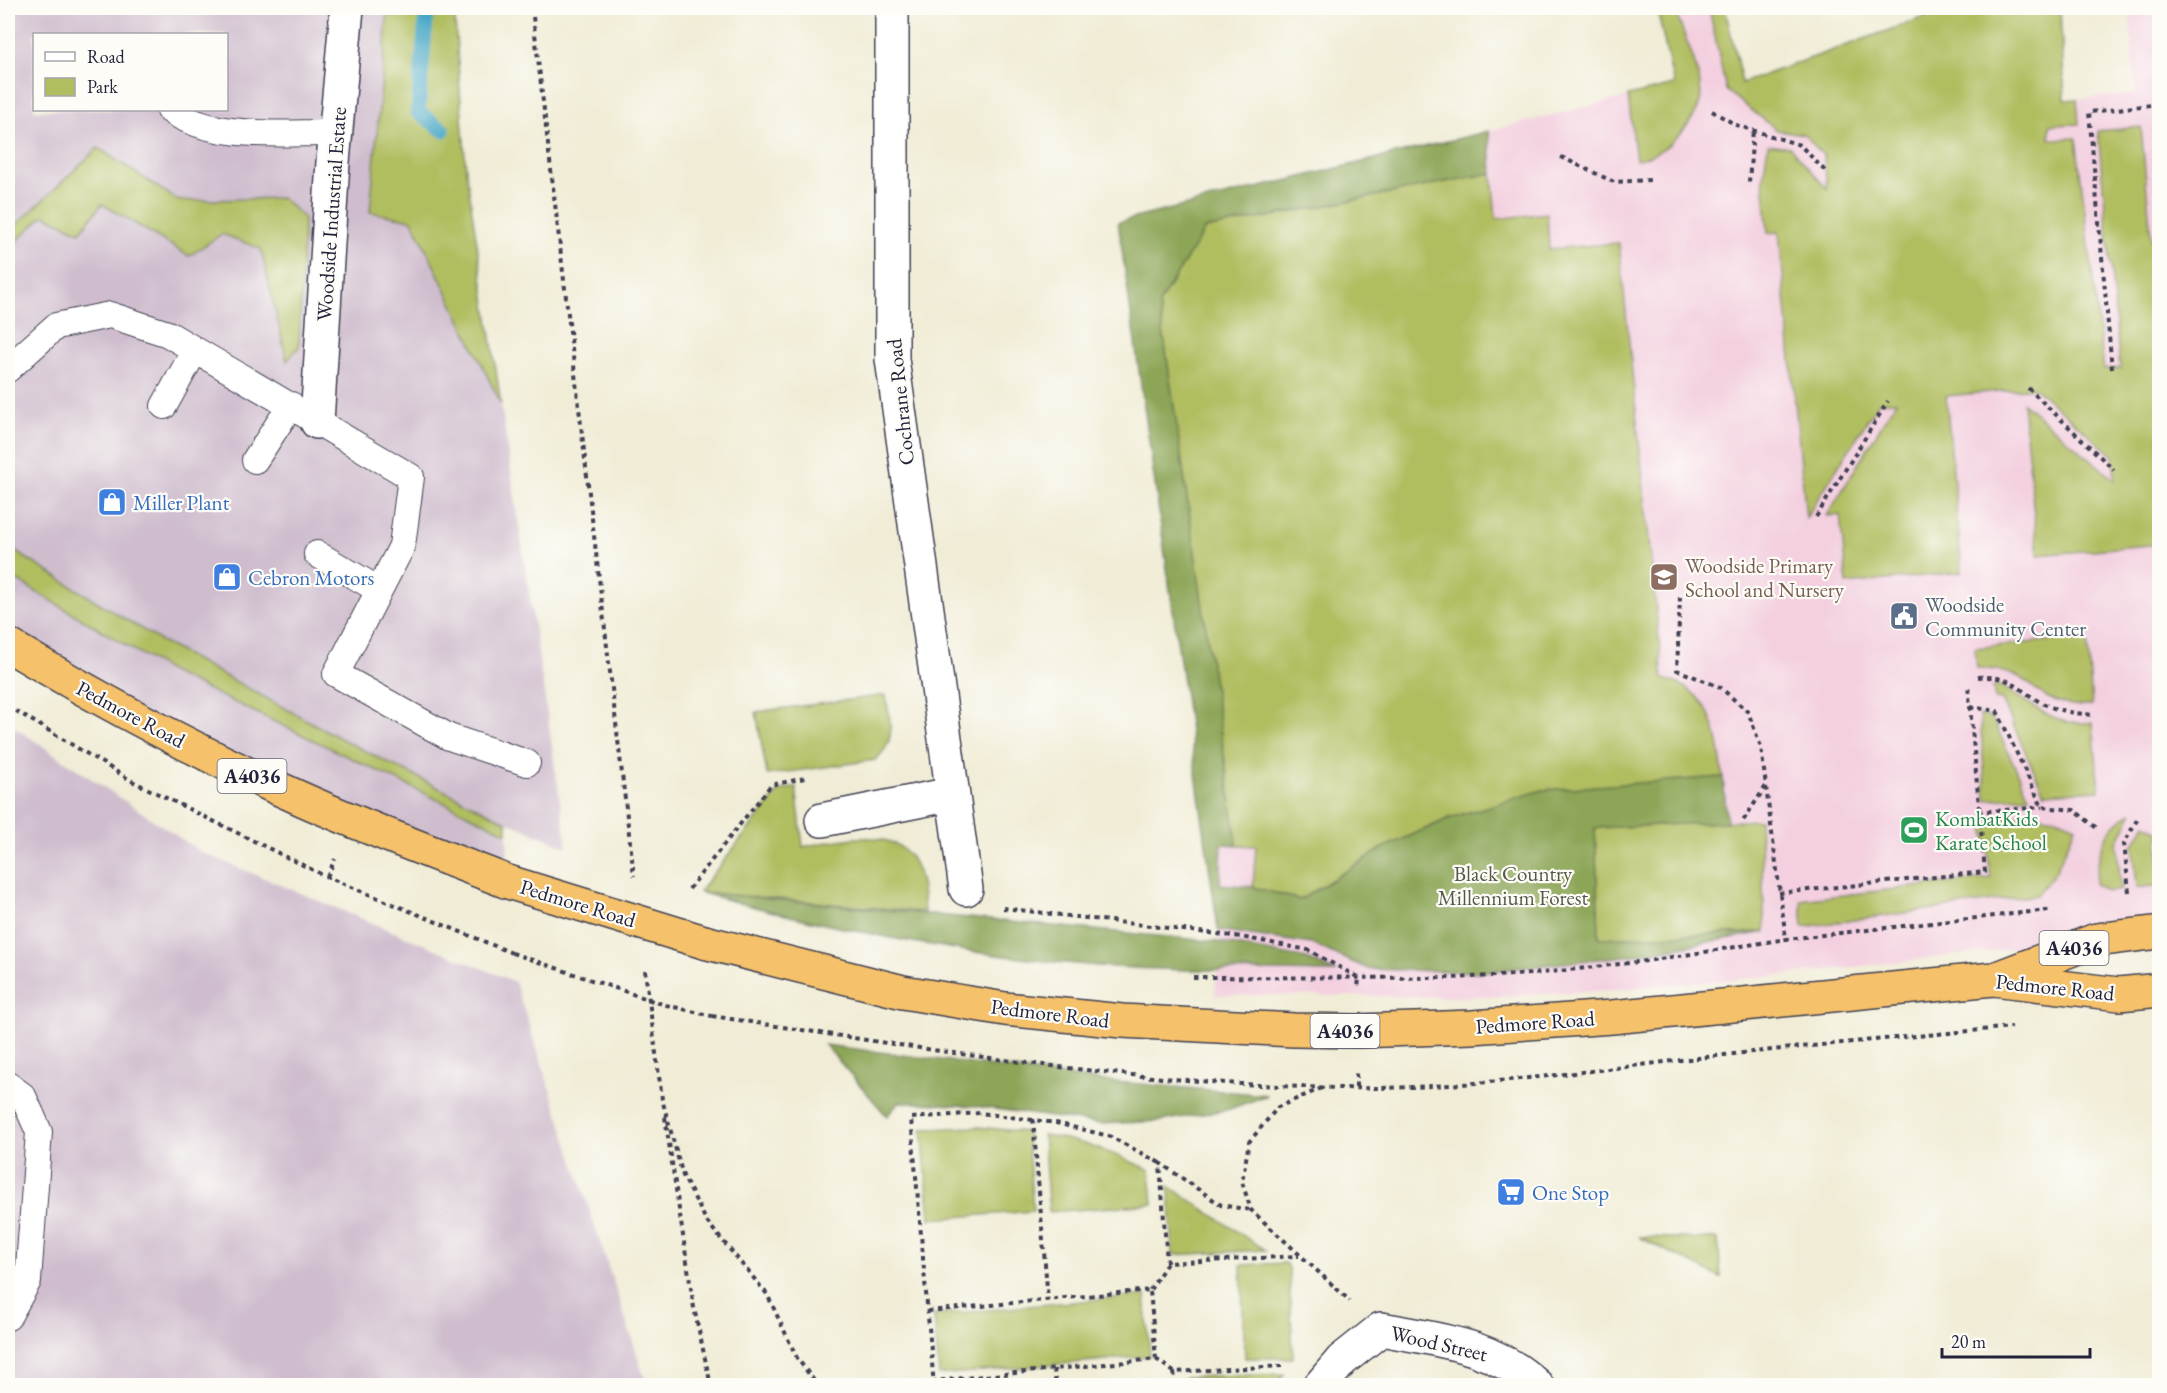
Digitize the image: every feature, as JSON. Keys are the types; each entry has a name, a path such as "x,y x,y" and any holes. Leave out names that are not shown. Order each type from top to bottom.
{"highway":[{"name":"Pedmore Road","path":"8,645 74,685 237,769 353,821 508,882 704,942 903,992 1005,1009 1122,1021 1357,1031 1612,1017 1993,979 2119,994 2160,990"},
{"name":"A4036","path":"1993,979 2096,940 2160,932"}],"street":[{"name":"Cochrane Road","path":"892,8 892,358 966,889"},
{"name":"Woodside Industrial Estate","path":"304,413 336,133 340,13"},
{"path":"822,820 952,794"},
{"name":"Wood Street","path":"1320,1386 1341,1360 1381,1329 1450,1342 1494,1355 1522,1372 1537,1386"}],"lane":[{"path":"172,111 182,118 230,130 336,133"},
{"path":"8,369 56,326 110,315 168,334 411,477 402,546 336,674 449,737 527,763"},
{"path":"164,406 195,350"},
{"path":"255,460 304,413"},
{"path":"317,554 379,590"},
{"path":"8,1085 23,1096 39,1132 28,1281 8,1317"}],"path":[{"path":"532,8 635,887"},
{"path":"2154,8 2160,53"},
{"path":"2112,369 2089,112 2160,104"},
{"path":"1712,111 1737,125 1800,145 1825,171"},
{"path":"1749,182 1753,130"},
{"path":"1562,157 1614,182 1651,180"},
{"path":"2028,388 2114,471"},
{"path":"1816,517 1888,401"},
{"path":"1680,597 1677,670 1720,687 1748,712 1761,747 1786,939"},
{"path":"1978,677 1999,676 2045,704 2066,713 2093,715"},
{"path":"1779,893 1984,872 1968,685"},
{"path":"8,706 132,781 306,867 513,953 662,1004 712,1016"},
{"path":"1970,707 1997,711 2042,807"},
{"path":"689,889 771,785"},
{"path":"1743,821 1766,786"},
{"path":"1978,812 2042,807 2074,810 2098,829"},
{"path":"2130,902 2124,843 2138,818"},
{"path":"1000,908 1263,942 1308,950 1359,978"},
{"path":"1193,977 1359,978 1533,974 1647,961 1786,939 2056,909"},
{"path":"645,969 694,1308 711,1386"},
{"path":"1326,1087 1278,1107 1249,1142 1242,1182 1251,1210 1381,1329"},
{"path":"662,1099 684,1176 707,1222 767,1294 797,1358 818,1386"},
{"path":"1251,1210 1221,1205 1160,1163 1109,1136 1034,1119 980,1113 911,1118 934,1383 1156,1359 1174,1372 1290,1366"},
{"path":"1034,1119 1048,1300"},
{"path":"1156,1359 1150,1290 1167,1263 1160,1163"},
{"path":"1167,1263 1300,1256"},
{"path":"928,1311 1150,1290"},
{"path":"1054,1369 1056,1386"},
{"path":"1174,1372 1176,1386"}],"shaded area":[{"path":"8,8 388,8 370,212 412,220 501,404 567,847 507,822 508,882 8,651"},
{"name":"Woodside Primary School and Nursery","path":"1725,8 1742,83 1950,8 2060,8 2066,100 2135,94 2129,8 2159,8 2159,932 1784,975 1609,990 1487,997 1215,995 1220,942 1118,222 1674,85 1657,9"},
{"path":"8,723 201,852 515,982 647,1385 8,1385"}],"green space":[{"path":"388,8 454,8 466,171 501,404 412,220 370,212"},
{"path":"1674,8 1696,68 1701,92 1700,102 1691,120 1675,139 1649,156 1636,160 1628,96 1674,85 1657,9"},
{"path":"1709,8 1725,8 1742,83 1950,8 2060,8 2065,100 2077,99 2079,124 2050,125 2050,139 2076,138 2104,370 2120,368 2098,131 2141,127 2160,334 2159,544 2038,555 2023,403 2115,480 2113,456 2035,388 1946,396 1962,572 1847,584 1840,515 1827,516 1896,401 1879,402 1806,518 1779,232 1768,233 1763,180 1768,144 1790,147 1827,189 1824,156 1804,134 1777,130 1726,90"},
{"name":"Black Country Millennium Forest","path":"1489,131 1492,173 1205,229 1159,303 1237,845 1222,844 1220,884 1253,887 1300,900 1383,848 1450,818 1543,790 1723,777 1727,822 1595,828 1599,938 1765,932 1635,955 1482,972 1368,969 1312,944 1218,930 1118,222"},
{"path":"98,148 179,201 282,198 304,218 299,347 287,361 261,249 222,234 189,256 102,204 80,232 44,215 8,249 8,233"},
{"path":"1492,173 1496,219 1547,213 1549,249 1619,243 1663,679 1679,684 1692,692 1710,715 1715,729 1723,777 1543,790 1450,818 1383,848 1300,900 1253,887 1256,846 1237,845 1159,303 1205,229"},
{"path":"8,547 164,643 355,746 507,822 507,833 171,672 8,575"},
{"path":"2087,637 2092,706 2071,706 2046,697 2020,677 1997,670 1977,668 1975,648"},
{"path":"1993,686 2001,686 2046,714 2068,723 2093,723 2099,790 2044,793 2002,700 1995,699"},
{"path":"886,695 890,738 882,753 875,760 767,775 756,712"},
{"path":"1980,715 1992,718 2029,796 1986,800"},
{"path":"796,787 803,847 866,838 882,839 896,844 907,853 916,867 921,883 924,912 699,892 779,791"},
{"path":"2132,813 2117,844 2121,890 2108,892 2095,884 2100,852 2114,826"},
{"path":"2034,815 2057,818 2076,826 2056,871 2037,895 1803,927 1801,900 1991,878 1983,818"},
{"path":"1760,820 1765,932 1599,938 1595,828"},
{"path":"2146,824 2159,832 2159,885 2137,888 2133,844"},
{"path":"699,892 1220,942 1307,959 1336,972 1149,969 1087,965 989,954 843,928"},
{"path":"825,1045 1106,1081 1268,1095 1227,1110 1161,1121 1101,1124 974,1106 899,1102 887,1116"},
{"path":"978,1127 1027,1132 1033,1211 930,1219 922,1129"},
{"path":"1043,1135 1098,1148 1150,1170 1153,1204 1049,1212"},
{"path":"1169,1186 1265,1250 1173,1255"},
{"path":"1639,1237 1718,1239 1721,1278"},
{"path":"1285,1263 1289,1267 1293,1358 1245,1358 1241,1265"},
{"path":"1145,1295 1150,1356 939,1375 934,1315"},
{"path":"1284,1374 1275,1386 1185,1385 1185,1377"}],"waterway":[{"path":"427,8 418,112 443,130"}],"place":[{"name":"Miller Plant","path":"112,502"},
{"name":"Cebron Motors","path":"227,577"},
{"name":"Woodside Primary School and Nursery","path":"1664,577"},
{"name":"Woodside Community Center","path":"1904,616"},
{"name":"KombatKids Karate School","path":"1914,830"},
{"name":"One Stop","path":"1511,1192"}]}
